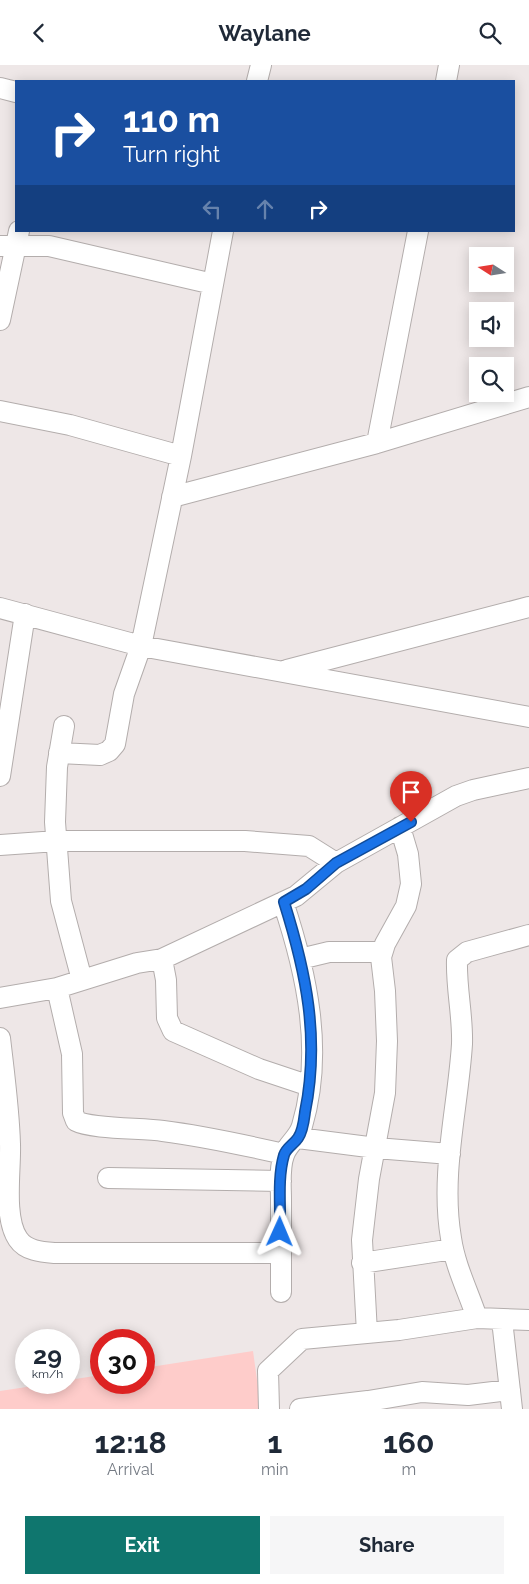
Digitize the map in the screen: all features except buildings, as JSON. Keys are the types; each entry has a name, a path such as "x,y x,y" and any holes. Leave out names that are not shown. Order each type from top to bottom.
{"street":[{"path":"257,80 261,65"},
{"path":"446,80 450,65"},
{"path":"0,88 15,92"},
{"path":"59,753 100,755 109,751 115,744 124,694 141,646 181,456 223,232"},
{"path":"378,443 418,232"},
{"path":"0,320 12,241 50,246 213,284"},
{"path":"172,497 378,443 529,397"},
{"path":"0,411 70,425 181,456"},
{"path":"281,672 529,607"},
{"path":"0,608 141,646 529,717"},
{"path":"0,776 25,614"},
{"path":"64,726 59,753 55,798 61,901 82,980"},
{"path":"0,998 57,988 137,963 162,959 214,935 257,912 284,902 306,889 336,863 456,796 473,790 529,779"},
{"path":"367,1333 362,1240 369,1179 385,1093 387,1041 382,952 406,905 411,874 400,827"},
{"path":"0,845 57,841 245,841 310,847 318,850 336,863"},
{"path":"281,1292 281,1181 284,1155 298,1137 313,1067 312,1023 300,959 284,902"},
{"path":"477,1318 453,1249 448,1203 450,1154 462,1044 457,960 467,952 529,935"},
{"path":"300,959 329,952 382,952"},
{"path":"162,959 167,986 167,1018 173,1031 259,1069 310,1086"},
{"path":"57,988 72,1054 73,1113 76,1121 90,1127 130,1127 210,1138 284,1155"},
{"path":"0,1037 10,1144 5,1221 18,1240 31,1249 45,1252 280,1253"},
{"path":"298,1137 376,1148 450,1154"},
{"path":"108,1178 281,1181"},
{"path":"362,1263 453,1249"},
{"path":"269,1409 268,1371 298,1341 318,1336 398,1330 477,1318 529,1320"},
{"path":"300,1409 422,1392 511,1399 502,1320"}],"shaded area":[{"path":"253,1351 261,1409 0,1409 0,1391 15,1389 15,1394 80,1394 80,1378 90,1377 90,1394 155,1394 155,1366"}],"route":[{"path":"280,1232 281,1181 284,1155 298,1137 302,1126 313,1067 312,1023 300,959 284,902 306,889 336,863 411,822"}]}
